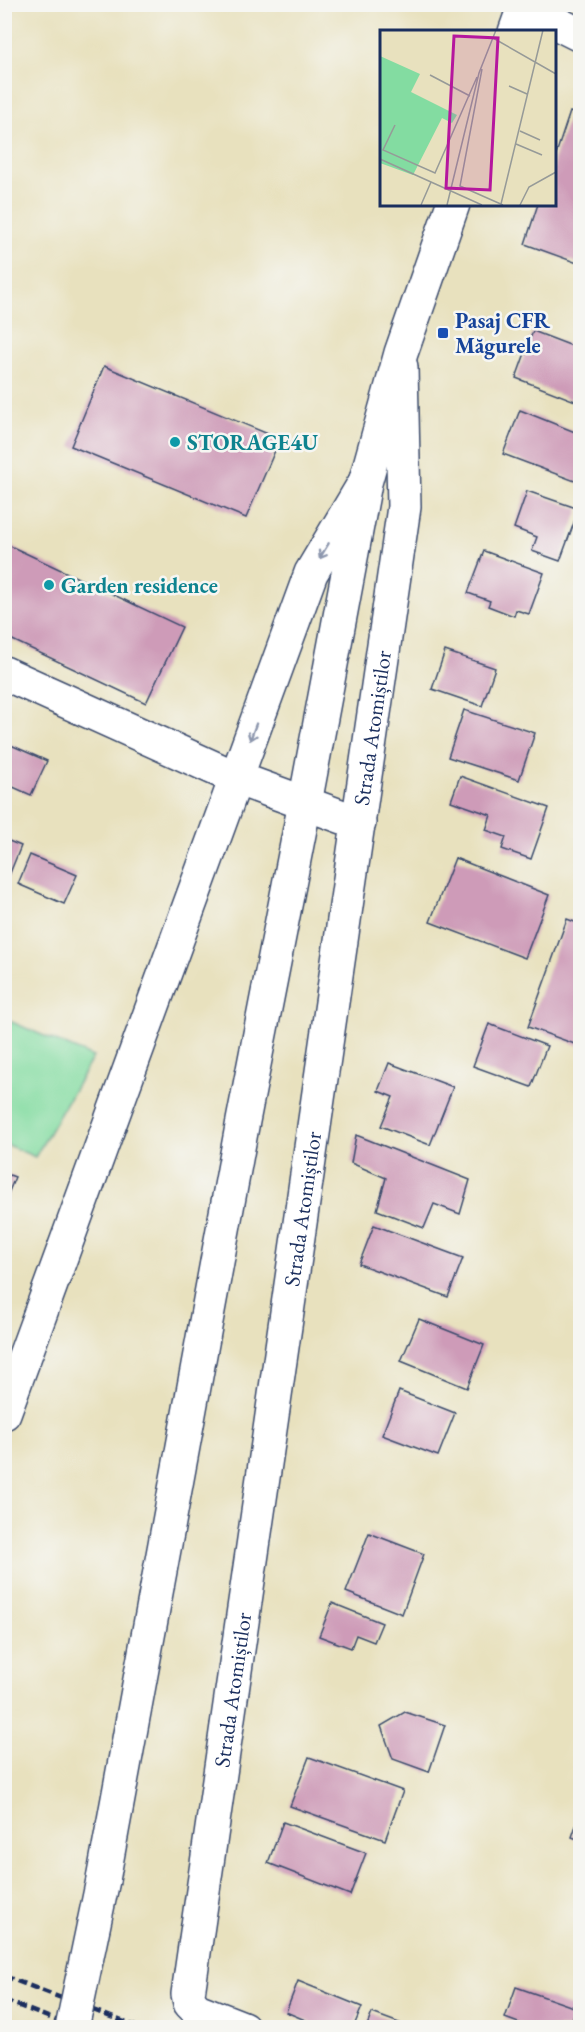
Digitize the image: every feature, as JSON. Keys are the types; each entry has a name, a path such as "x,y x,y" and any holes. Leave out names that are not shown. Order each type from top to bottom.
{"street":[{"path":"521,14 580,35"},
{"name":"Strada Atomiștilor","path":"72,2028 103,1880 243,1121 365,483 401,353 452,206"},
{"name":"Strada Atomiștilor","path":"243,2028 197,2010 190,2003 188,1994 404,507 401,353"},
{"name":"Strada Atomiștilor","path":"4,1413 311,573 365,483"},
{"path":"4,673 236,778 359,823"}],"green space":[{"path":"5,1019 93,1057 35,1157 5,1144"}],"building":[{"path":"570,112 580,115 580,264 525,244 537,206 555,206 555,157"},
{"path":"533,331 580,349 580,403 516,378"},
{"name":"STORAGE4U","path":"104,366 280,439 246,518 71,446"},
{"path":"520,410 580,434 580,483 503,454"},
{"path":"527,491 579,509 560,561 532,551 537,537 514,528"},
{"name":"Garden residence","path":"4,543 182,627 146,703 4,636"},
{"path":"484,551 544,573 529,614 516,610 514,616 488,606 490,601 468,593"},
{"path":"445,651 495,668 482,706 432,689"},
{"path":"464,710 535,733 519,780 448,757"},
{"path":"4,742 47,761 31,795 4,783"},
{"path":"460,776 549,808 531,859 502,849 506,837 486,830 491,815 451,801"},
{"path":"4,839 21,846 8,878 4,876"},
{"path":"30,855 77,875 64,904 18,884"},
{"path":"455,858 549,895 525,958 430,922"},
{"path":"567,919 580,924 580,1046 528,1027"},
{"path":"489,1024 547,1046 531,1087 473,1066"},
{"path":"389,1063 453,1087 430,1145 381,1126 393,1097 378,1091"},
{"path":"356,1135 470,1180 460,1214 434,1204 424,1228 377,1210 386,1178 351,1163"},
{"path":"4,1173 15,1177 5,1201 4,1201"},
{"path":"374,1225 463,1258 448,1297 359,1264"},
{"path":"419,1319 484,1345 467,1388 401,1361"},
{"path":"399,1391 455,1413 438,1456 382,1435"},
{"path":"369,1533 424,1554 402,1614 346,1592"},
{"path":"332,1603 382,1623 374,1642 356,1635 351,1648 319,1636"},
{"path":"405,1712 445,1725 429,1772 393,1759 381,1726"},
{"path":"309,1757 403,1791 385,1840 290,1806"},
{"path":"580,1814 580,1840 572,1837"},
{"path":"283,1822 366,1853 350,1895 268,1863"},
{"path":"298,1981 362,2007 353,2028 324,2028 286,2012"},
{"path":"516,1987 576,2008 569,2028 532,2028 505,2018"},
{"path":"372,2013 410,2027 410,2028 366,2028"}],"railway":[{"path":"4,1976 140,2028"},
{"path":"4,2000 76,2028"}],"place":[{"name":"Pasaj CFR Măgurele","path":"443,333"},
{"name":"STORAGE4U","path":"175,442"},
{"name":"Garden residence","path":"49,585"}]}
